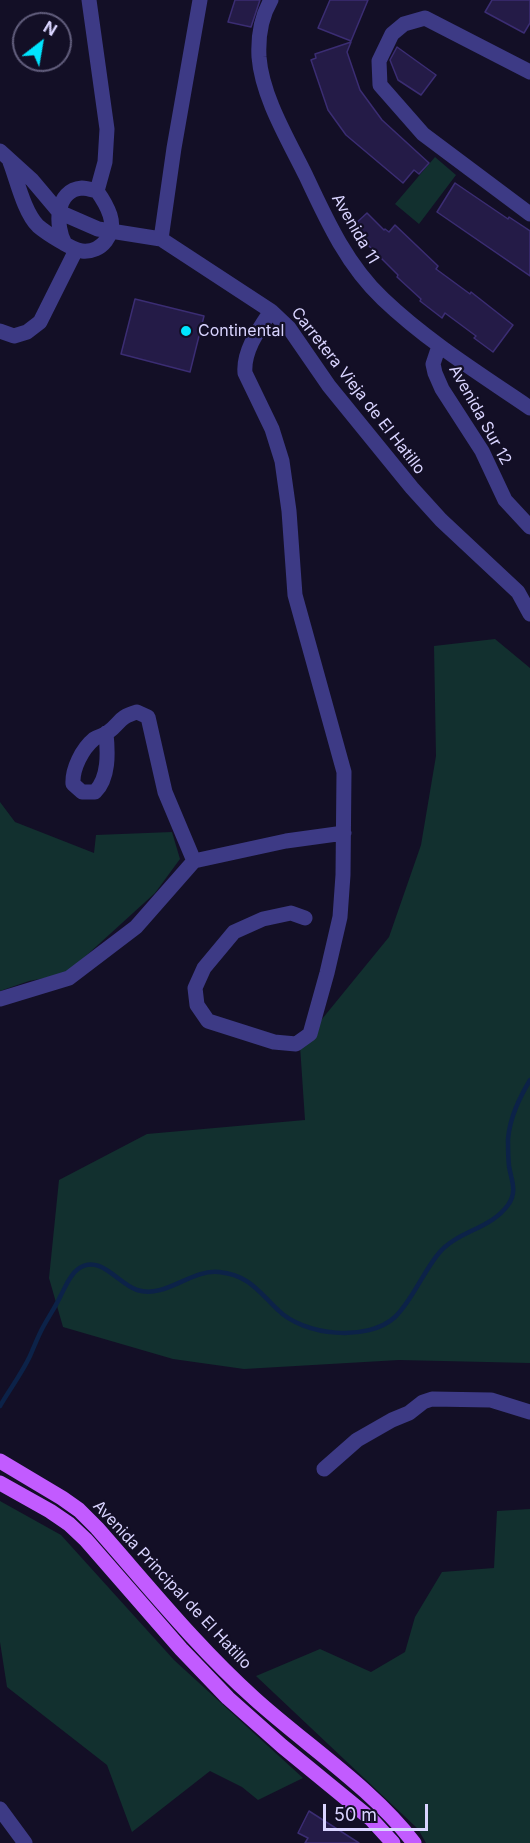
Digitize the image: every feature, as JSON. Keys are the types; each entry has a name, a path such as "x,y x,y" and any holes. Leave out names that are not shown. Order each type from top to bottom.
{"main road":[{"name":"Avenida Principal de El Hatillo","path":"0,1461 79,1510 208,1655 256,1700 354,1782 404,1829 414,1843"},
{"name":"Avenida Principal de El Hatillo","path":"0,1483 69,1524 228,1698 371,1819 393,1843"}],"street":[{"path":"5,157 28,211 38,225 71,247 84,251 103,245 108,240 111,217 97,191 105,162 107,129 89,0"},
{"path":"5,157 32,180 59,212 103,231 110,230 161,239 174,147 200,0"},
{"name":"Avenida 11","path":"271,0 260,36 260,59 270,99 289,143 340,245 362,277 383,300 439,346 530,408"},
{"path":"530,72 425,18 404,24 392,34 379,62 380,86 423,134 530,214"},
{"path":"71,247 60,234 61,202 71,191 83,188 97,191"},
{"name":"Carretera Vieja de El Hatillo","path":"161,239 270,311 289,328 329,386 412,488 441,520 518,592 530,614"},
{"path":"0,331 14,336 27,332 40,322 71,247"},
{"path":"270,311 248,353 244,364 245,373 272,429 282,461 288,502 295,595 344,772 343,875 340,917 310,1034 296,1044 274,1042 208,1022 197,1005 195,988 204,968 234,932 263,919 291,913 305,918"},
{"name":"Avenida Sur 12","path":"439,346 433,364 442,389 482,451 505,500 530,527"},
{"path":"106,733 123,717 137,712 148,717 165,792 194,861"},
{"path":"0,999 69,978 136,927 194,861 286,841 344,833"},
{"path":"324,1469 357,1440 432,1399 491,1400 530,1412"},
{"path":"0,1809 25,1843"}],"green space":[{"path":"435,157 456,175 419,224 395,204"},
{"path":"495,639 530,668 530,1363 399,1360 244,1369 173,1359 63,1327 49,1278 59,1180 147,1134 305,1120 300,1046 389,937 421,845 436,756 434,646"},
{"path":"0,802 15,822 94,853 96,835 172,832 180,859 155,893 66,974 29,981 0,991"},
{"path":"0,1501 61,1535 174,1660 303,1778 258,1800 242,1787 210,1771 132,1832 107,1765 7,1687 0,1642"},
{"path":"530,1509 530,1843 426,1843 418,1829 256,1676 320,1649 371,1672 405,1652 415,1617 442,1572 494,1568 497,1511"}],"building":[{"path":"235,0 260,0 251,27 228,22"},
{"path":"330,0 368,0 351,41 318,28"},
{"path":"492,0 530,0 530,23 524,33 485,12"},
{"path":"351,42 347,52 360,90 382,120 429,163 419,174 414,170 403,183 346,135 328,110 311,60 316,58 315,54"},
{"path":"397,47 436,75 421,95 398,80 390,60"},
{"path":"455,183 530,231 530,276 437,212"},
{"path":"367,213 384,230 389,232 395,225 438,266 436,269 470,294 471,292 513,325 493,352 445,313 442,318 420,301 421,299 357,234 359,232 353,226"},
{"path":"135,299 204,316 190,372 121,354"},
{"path":"309,1811 359,1843 305,1843 308,1838 298,1833"}],"waterway":[{"path":"0,1406 27,1362 70,1278 78,1269 86,1265 101,1267 130,1287 148,1292 158,1291 208,1272 229,1274 246,1281 289,1319 303,1326 336,1333 353,1333 383,1325 401,1310 433,1261 446,1246 493,1220 508,1205 513,1195 508,1159 509,1131 516,1108 530,1080"}],"place":[{"name":"Continental","path":"186,331"}]}
